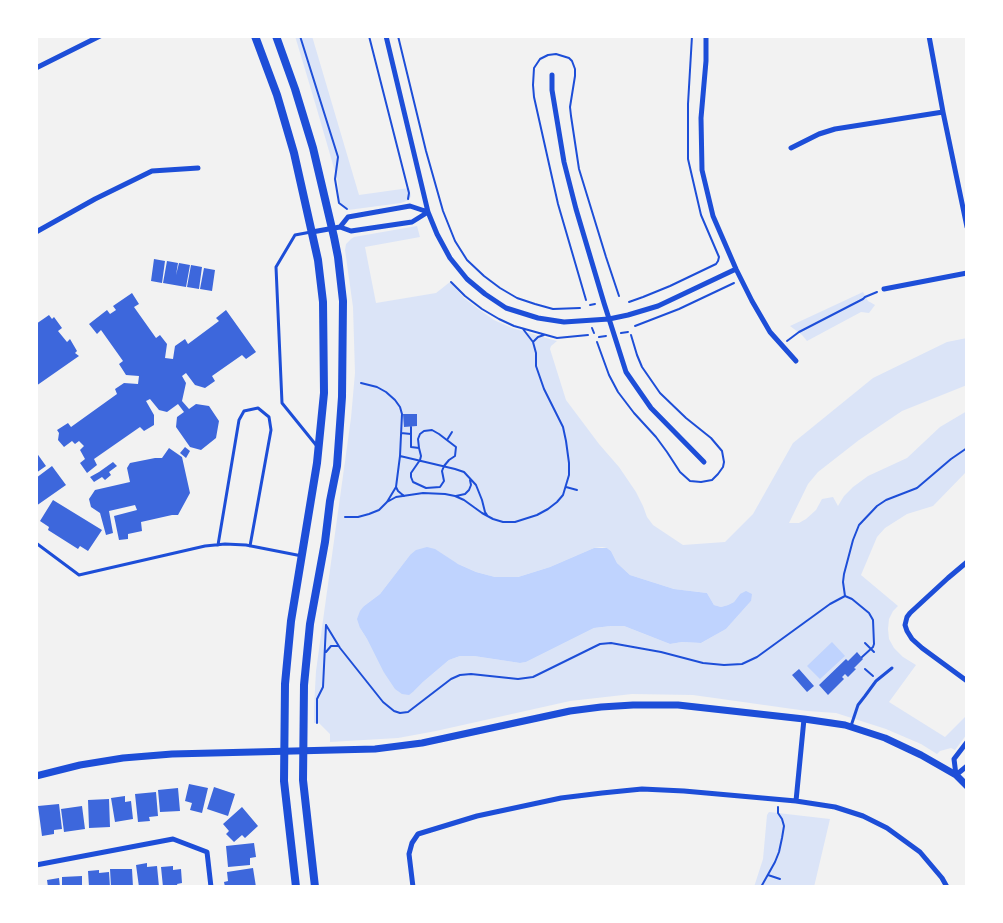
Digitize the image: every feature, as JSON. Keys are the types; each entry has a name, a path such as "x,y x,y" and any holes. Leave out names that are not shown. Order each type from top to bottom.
{"main road":[{"path":"255,36 277,95 294,153 318,260 323,302 324,393 319,447 291,622 285,684 284,781 296,887"},
{"path":"276,36 295,89 336,228 343,301 342,397 337,466 310,624 304,685 303,780 315,887"}],"street":[{"path":"36,68 100,36"},
{"path":"386,36 428,212 437,234 450,258 467,279 506,308 538,318 564,322 628,315 658,306 736,269"},
{"path":"706,36 706,61 701,118 702,170 713,216 736,269 770,332 796,361"},
{"path":"929,36 967,227"},
{"path":"552,75 552,90 564,162 580,225 626,372 650,408 704,462"},
{"path":"791,148 835,129 943,112"},
{"path":"36,232 95,199 152,171 198,168"},
{"path":"336,228 348,217 410,206 428,212"},
{"path":"312,232 336,228 351,231 412,222 428,212"},
{"path":"884,289 967,273"},
{"path":"967,562 910,613 905,625 912,639 967,681"},
{"path":"36,776 80,765 123,758 172,754 375,749 422,743 601,707 678,705 804,718 851,726 885,738 921,755 956,775 967,786"},
{"path":"796,801 804,718"},
{"path":"956,775 954,759 967,742"},
{"path":"956,775 967,766"},
{"path":"413,887 409,854 412,843 418,834 477,816 561,798 642,789 675,790 796,801 834,807 863,816 887,828 920,852 942,878 947,887"},
{"path":"36,865 174,839 207,852 211,887"}],"lane":[{"path":"312,232 295,235 276,266 282,403 319,447"},
{"path":"218,545 239,420 244,411 258,408 269,417 271,430 250,546"},
{"path":"36,543 79,575 205,546 232,544 302,556"},
{"path":"851,726 858,706 864,696 876,681 892,668"}],"path":[{"path":"300,36 338,157 335,179 339,203 348,209"},
{"path":"369,36 409,193 408,198 404,201"},
{"path":"398,36 426,151 443,211 455,241 467,260 484,276 517,298 554,309 580,308"},
{"path":"628,302 670,286 716,264 719,257 702,215 688,159 688,104 692,36"},
{"path":"636,326 679,309 742,280"},
{"path":"781,345 799,332 884,289"},
{"path":"387,502 396,497 433,492 455,496 503,522 515,522 537,515 548,509 563,495 569,475 569,463 563,427 536,366 536,353 533,342 524,329"},
{"path":"533,342 538,337 544,335"},
{"path":"345,517 358,517 369,514 379,510 387,502 396,487 400,456 402,414 400,408 395,400 386,392 377,387 361,383"},
{"path":"412,427 412,447 419,448"},
{"path":"432,430 456,447 456,455 442,470 444,481 440,487 426,488 413,482 411,473 420,460 419,448 418,439 420,434 424,431 432,430"},
{"path":"447,440 452,432"},
{"path":"402,433 412,434"},
{"path":"845,596 844,574 859,525 877,506 886,500 917,488 950,459 967,448"},
{"path":"400,456 464,472 476,485 485,512 489,516"},
{"path":"455,496 465,494 469,490 471,485 469,478"},
{"path":"396,487 404,496"},
{"path":"566,487 577,490"},
{"path":"317,723 317,699 323,687 326,625 338,646 383,702 394,711 400,713 408,712 451,678 470,674 518,679 533,677 600,644 622,644 724,666 742,664 757,657 830,604 845,596 852,599 869,613 873,620 874,644 862,657"},
{"path":"865,643 874,652"},
{"path":"325,654 331,646 338,646"},
{"path":"761,887 779,852 782,838 784,826 778,813 778,800"},
{"path":"768,875 780,879"}],"shaded area":[{"path":"295,36 312,36 359,195 409,188 411,196 409,200 401,203 348,210 339,204 338,182"},
{"path":"417,226 420,237 365,247 376,303 436,293 450,282 464,298 494,320 512,328 557,341 550,349 566,400 619,467 636,492 647,517 653,525 683,545 725,542 753,514 793,443 873,378 947,342 967,338 967,385 902,411 859,440 818,472 808,484 789,523 799,523 806,519 816,510 822,499 833,497 838,506 853,487 868,476 907,458 940,427 967,411 967,471 933,506 907,514 885,528 877,537 861,575 898,606 889,619 889,639 894,648 903,657 916,665 889,702 945,737 967,715 967,734 955,750 951,748 940,751 937,754 921,744 886,729 836,713 807,711 693,695 632,694 570,701 398,738 330,742 330,734 319,723 314,723 314,708 316,671 351,418 355,373 353,307 345,250 346,244 354,237","holes":["594,548 607,548 611,551 617,563 630,575 674,589 707,593 714,605 721,607 734,602 740,594 751,601 726,629 701,643 682,642 670,644 624,626 594,628 526,662 520,663 474,656 460,656 449,660 414,691 383,671 360,628 364,606 380,594 410,555 458,564 476,572 495,577 518,577 550,567"]},
{"path":"863,292 868,301 875,305 869,313 861,312 807,341 790,326"},
{"path":"769,812 830,819 814,887 754,887 763,859 767,815"}],"water":[{"path":"427,547 435,549 458,564 476,572 495,577 518,577 550,567 594,548 607,548 611,551 617,563 630,575 674,589 707,593 714,605 721,607 734,602 740,594 746,591 752,594 751,601 726,629 701,643 682,642 670,644 624,626 594,628 526,662 520,663 474,656 460,656 449,660 409,695 402,694 395,689 383,671 357,619 364,606 380,594 410,555 416,550"},
{"path":"832,642 845,656 820,679 807,666"}],"building":[{"path":"154,259 165,261 162,283 151,281"},
{"path":"167,261 178,263 176,275 179,263 190,265 186,287 163,283"},
{"path":"191,265 202,267 199,289 187,287"},
{"path":"204,268 215,270 212,291 200,289"},
{"path":"132,293 139,304 134,307 156,338 160,335 167,344 165,358 173,359 175,346 185,339 188,344 219,321 216,318 226,310 256,352 246,359 242,355 212,376 215,381 205,388 195,385 186,373 182,376 186,383 182,401 189,409 196,404 209,406 219,421 216,438 201,450 190,447 176,427 177,417 184,412 178,404 167,412 159,410 150,399 146,401 154,415 154,425 144,431 140,427 94,459 97,465 87,473 80,463 85,459 80,450 84,446 79,441 75,444 72,441 64,447 58,440 59,433 57,430 68,423 71,427 117,394 115,389 124,383 138,384 139,376 126,375 119,364 123,361 101,330 97,334 89,324 107,310 110,314 116,310 113,306"},
{"path":"49,315 52,319 54,317 62,328 58,331 67,342 70,339 77,351 75,353 79,356 36,386 36,324"},
{"path":"403,414 417,414 417,426 404,427"},
{"path":"185,447 190,451 186,458 180,453"},
{"path":"169,448 182,457 190,493 178,515 141,522 142,531 128,534 128,539 119,540 114,516 137,510 135,505 109,511 113,533 106,535 100,513 91,507 89,499 95,490 130,482 127,468 130,463 162,458"},
{"path":"36,452 46,466 36,473"},
{"path":"113,462 117,466 109,472 111,475 105,480 102,477 94,482 90,477"},
{"path":"52,466 66,485 36,506 36,478"},
{"path":"53,500 102,530 88,551 80,546 78,549 48,530 49,527 40,521"},
{"path":"857,652 863,659 848,677 845,674 842,677 844,679 828,695 819,685 846,659 848,661"},
{"path":"799,669 814,686 807,692 792,675"},
{"path":"189,784 208,788 202,813 190,810 192,803 185,801"},
{"path":"214,787 235,794 228,816 207,809"},
{"path":"178,788 180,811 160,812 158,790"},
{"path":"156,792 158,816 149,817 150,821 138,822 135,794"},
{"path":"125,796 125,802 131,801 133,819 115,822 111,798"},
{"path":"109,799 110,827 89,828 88,800"},
{"path":"59,804 62,829 54,830 54,834 42,836 38,806"},
{"path":"82,806 85,829 64,832 61,809"},
{"path":"242,807 258,826 245,838 242,835 234,842 226,834 229,831 223,824"},
{"path":"254,843 256,857 250,858 250,865 228,867 226,846"},
{"path":"147,863 147,867 157,866 159,887 139,887 136,865"},
{"path":"173,866 173,870 181,869 182,883 177,884 178,887 163,887 161,867"},
{"path":"253,868 256,887 225,887 224,882 228,881 227,872"},
{"path":"110,869 132,869 133,887 111,887"},
{"path":"99,870 99,873 109,872 110,887 89,887 88,871"},
{"path":"82,876 82,887 62,887 62,877"},
{"path":"59,878 60,887 48,887 47,880"}]}
